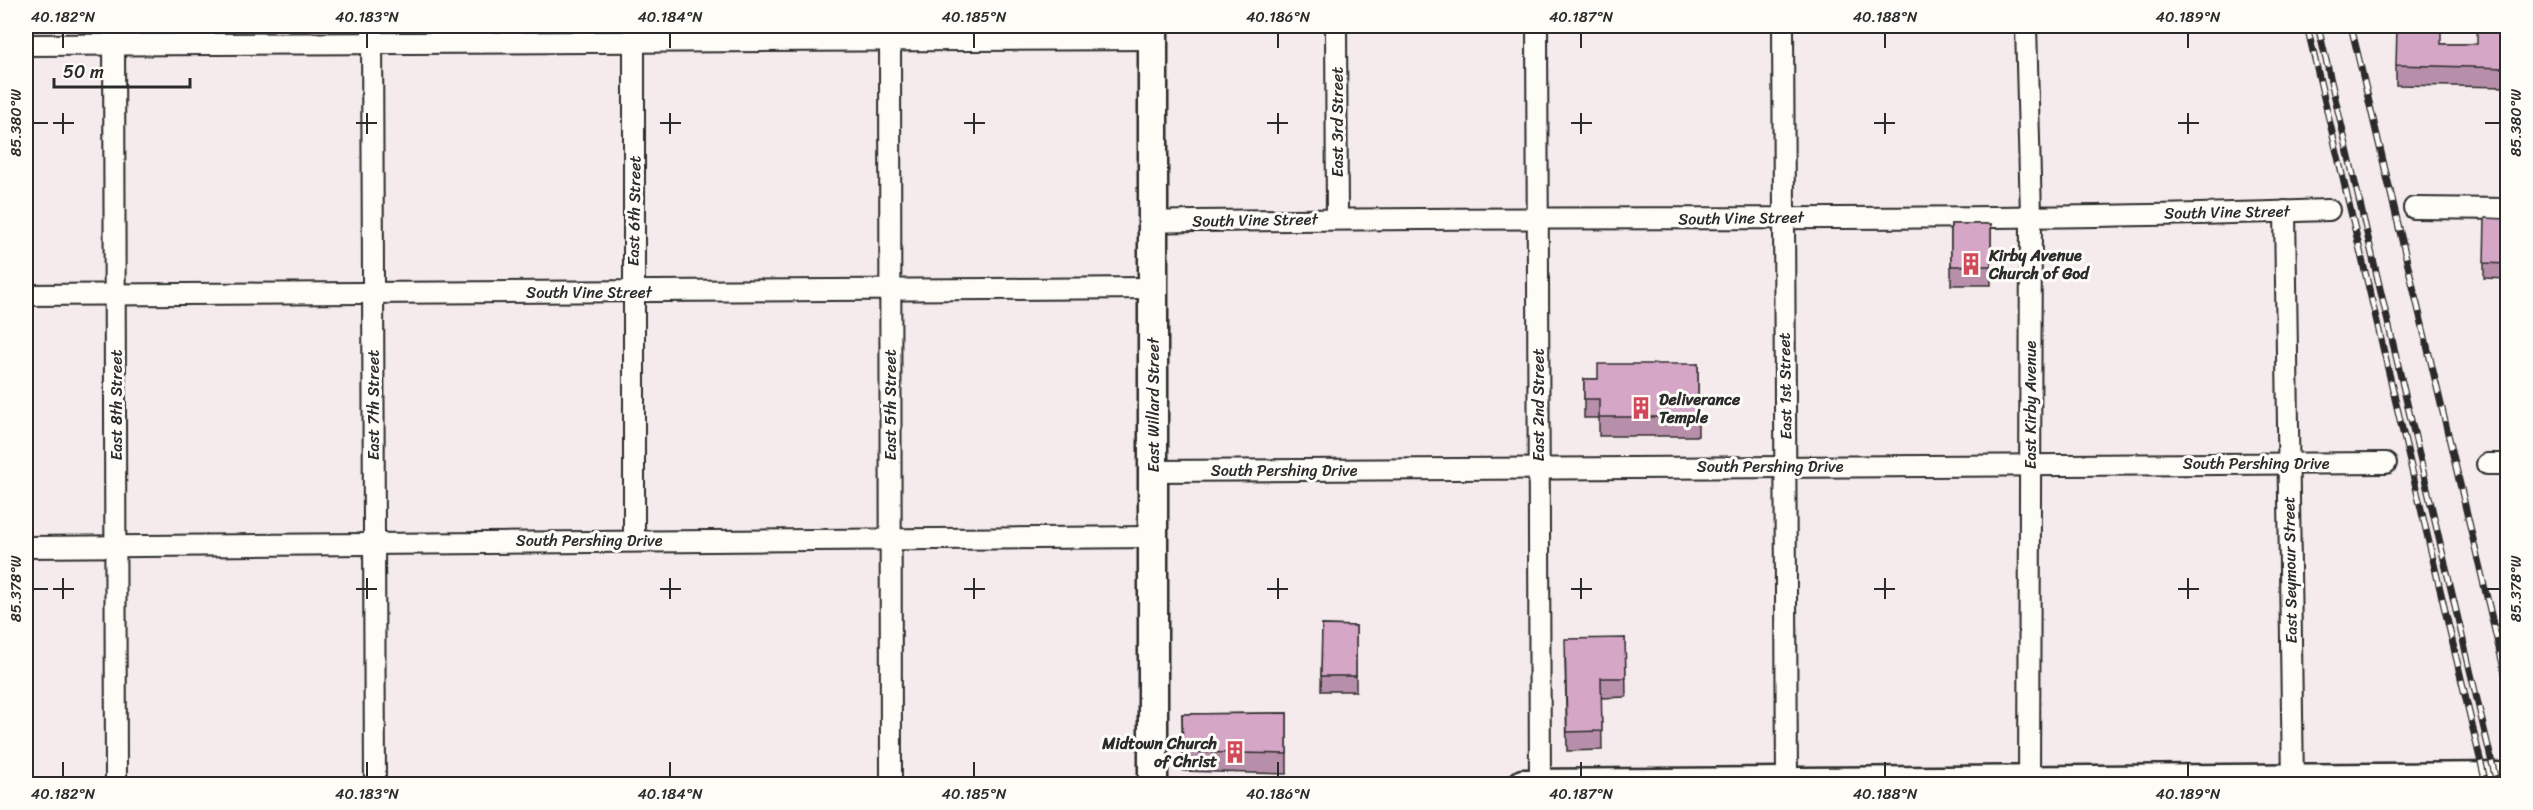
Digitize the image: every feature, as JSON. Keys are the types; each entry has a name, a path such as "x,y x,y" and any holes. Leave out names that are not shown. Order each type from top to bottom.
{"street":[{"name":"East 3rd Street","path":"1336,26 1337,218"},
{"name":"East 2nd Street","path":"1537,26 1539,784"},
{"name":"East 1st Street","path":"1769,784 1786,466 1783,26"},
{"name":"East Kirby Avenue","path":"2026,26 2031,215 2029,783"},
{"path":"26,45 114,35 1153,32"},
{"name":"East Willard Street","path":"1153,32 1153,784"},
{"name":"East 6th Street","path":"634,33 634,540"},
{"name":"East 5th Street","path":"890,33 891,784"},
{"name":"East 8th Street","path":"114,35 116,784"},
{"name":"East 7th Street","path":"372,35 375,784"},
{"path":"2414,208 2508,209"},
{"name":"South Vine Street","path":"1152,222 1337,218 1537,220 2329,210"},
{"name":"East Seymour Street","path":"2285,212 2293,781"},
{"name":"South Vine Street","path":"26,295 1152,288"},
{"name":"South Pershing Drive","path":"1153,471 2386,463"},
{"path":"2487,464 2508,464"},
{"name":"South Pershing Drive","path":"26,547 1153,537"},
{"path":"1523,784 2029,783 2508,777"}],"building":[{"path":"2397,26 2441,26 2441,44 2477,44 2477,29 2508,29 2508,68 2396,65"},
{"path":"2485,218 2508,219 2508,264 2484,263"},
{"path":"1951,224 1991,224 1991,266 1951,266"},
{"name":"Deliverance Temple","path":"1598,364 1698,364 1698,417 1599,417 1599,399 1584,399 1584,379 1598,379"},
{"path":"1322,625 1356,626 1356,676 1321,676"},
{"path":"1625,638 1626,678 1601,678 1602,731 1567,732 1565,639"},
{"path":"1287,713 1287,754 1183,752 1182,714"}],"railway":[{"path":"2307,26 2486,784"},
{"path":"2318,26 2497,784"},
{"path":"2351,26 2508,686"}],"place":[{"name":"Kirby Avenue Church of God","path":"1971,264"},
{"name":"Deliverance Temple","path":"1641,408"},
{"name":"Midtown Church of Christ","path":"1235,752"}]}
